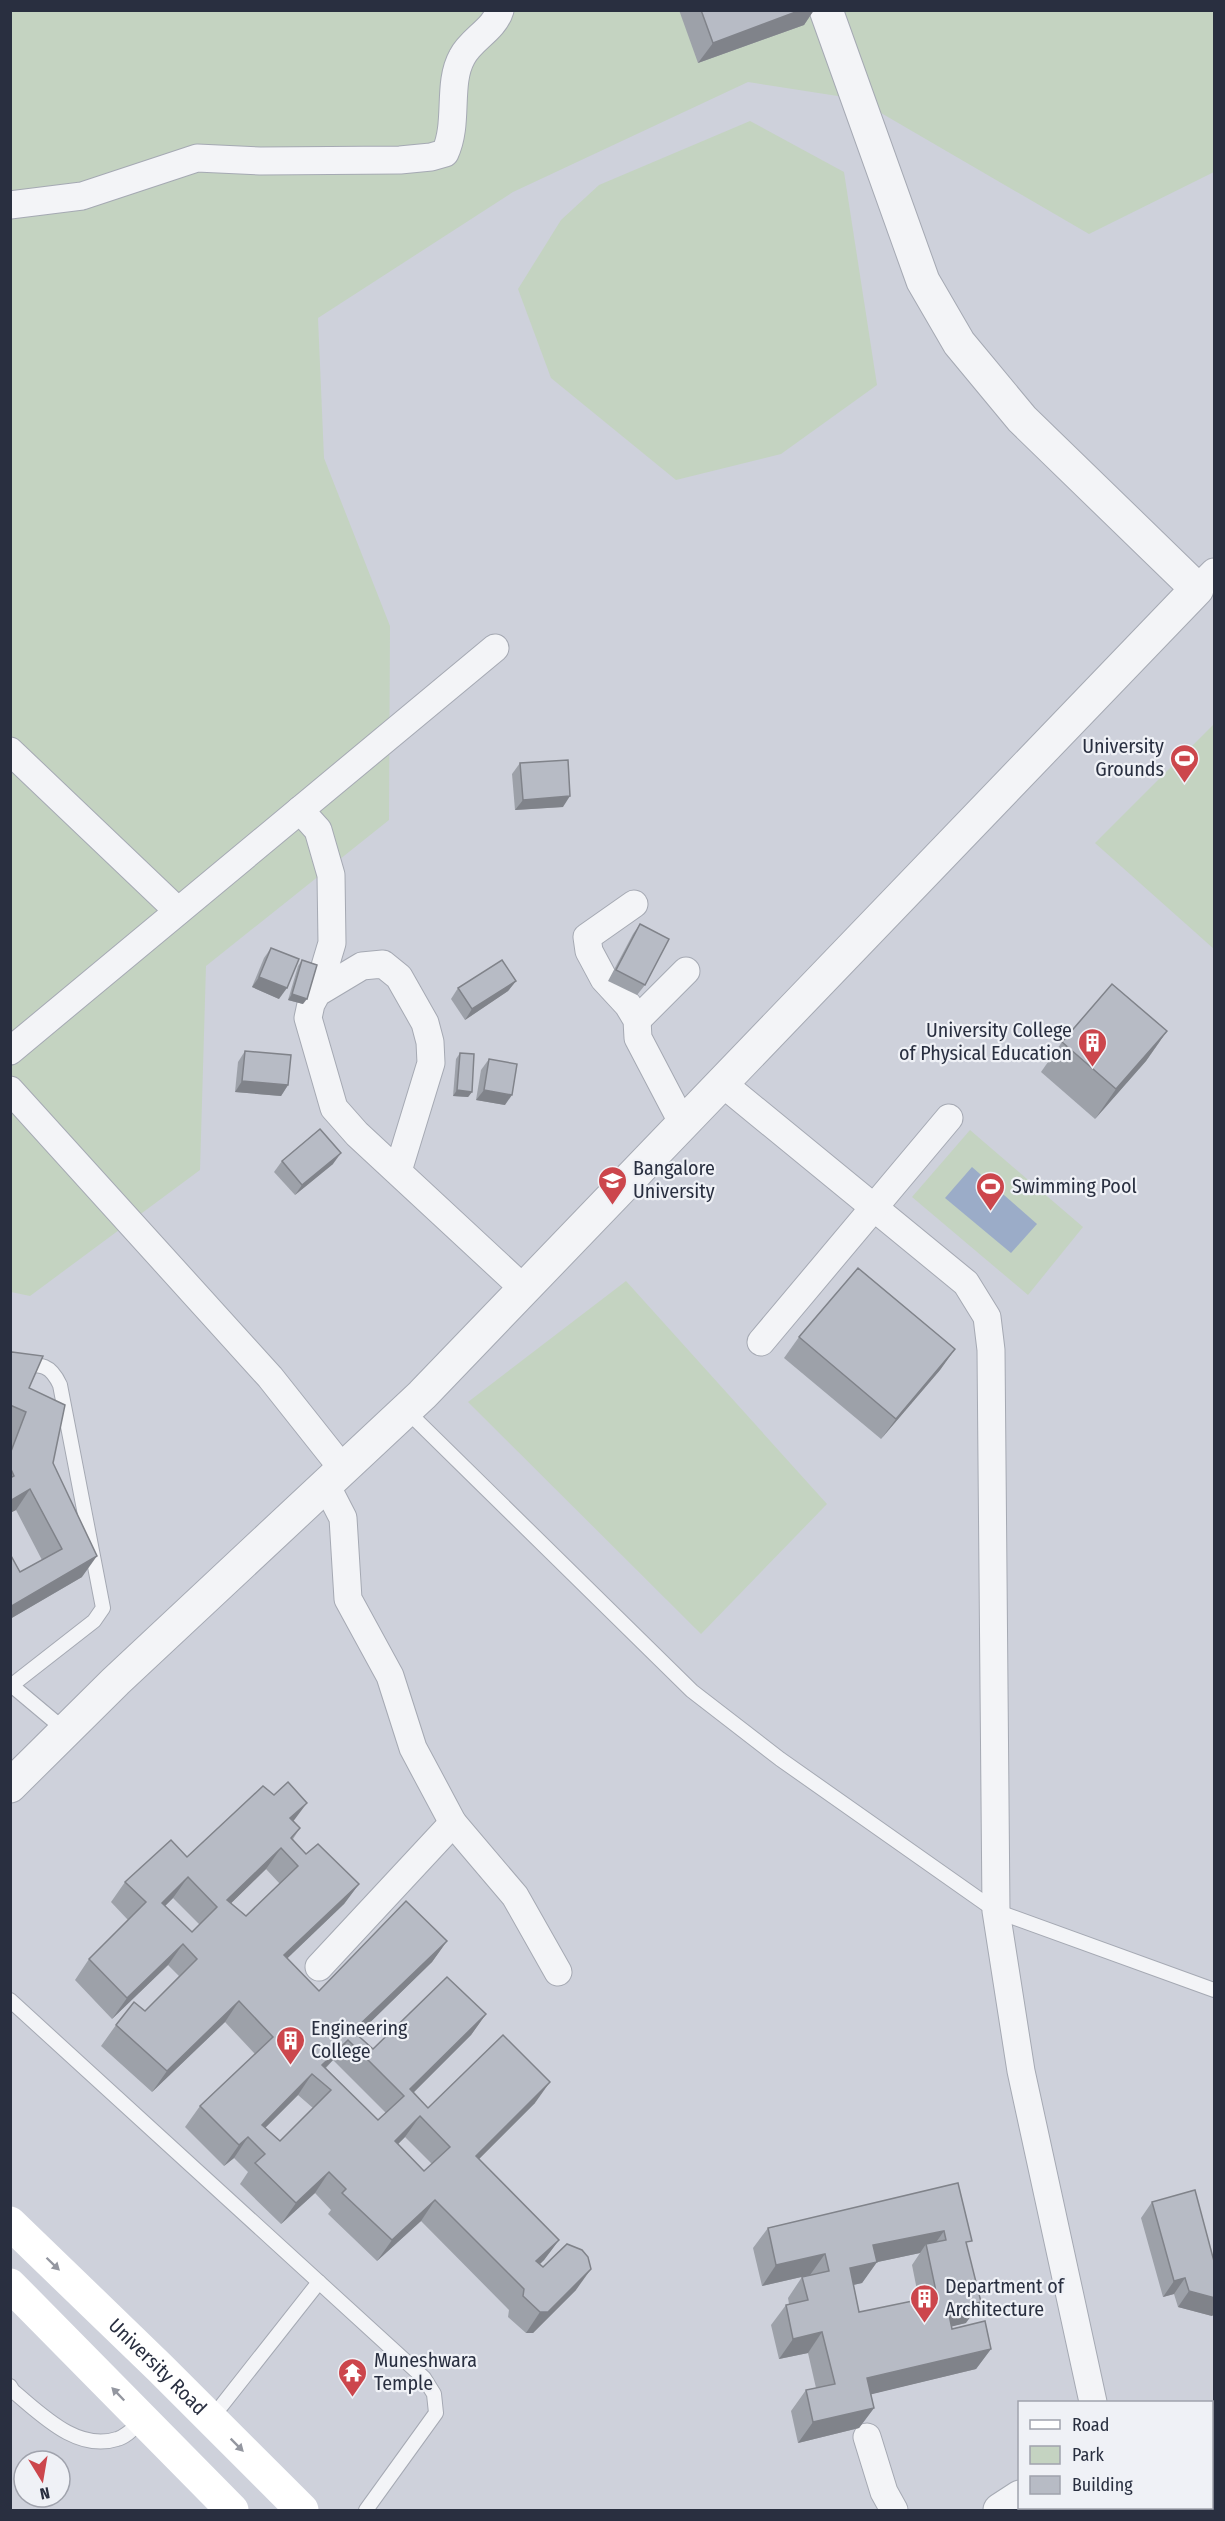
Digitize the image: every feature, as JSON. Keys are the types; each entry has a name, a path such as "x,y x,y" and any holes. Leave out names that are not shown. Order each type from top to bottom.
{"main road":[{"name":"University Road","path":"10,2223 302,2511"},
{"path":"12,2292 232,2511"}],"street":[{"path":"10,206 82,196 197,158 260,161 400,160 431,158 444,153 451,139 456,71 462,56 497,19 500,10"},
{"path":"10,1786 406,1410 1206,581 1022,419 959,343 923,281 826,10"},
{"path":"10,1051 495,648"},
{"path":"10,752 178,911"},
{"path":"300,810 318,830 331,875 332,943 317,993 310,1004 308,1018 334,1108 524,1289"},
{"path":"634,904 587,937 589,951 604,979 628,1005 637,1020 638,1038 683,1124"},
{"path":"317,993 362,966 383,964 399,976 425,1023 430,1042 431,1063 398,1171"},
{"path":"637,1020 686,971"},
{"path":"722,1083 966,1283 987,1317 992,1350 996,1911 1021,2071 1093,2401"},
{"path":"10,1090 270,1377 334,1477 343,1518 348,1599 390,1676 413,1748 453,1823 514,1896 558,1972"},
{"path":"761,1342 948,1118"},
{"path":"319,1967 453,1823"},
{"path":"867,2437 884,2492 894,2511"},
{"path":"1000,2511 1018,2498"}],"lane":[{"path":"10,1366 43,1366 53,1371 60,1385 103,1608 94,1622 11,1684 66,1731"},
{"path":"406,1410 692,1691 780,1759 996,1911 1215,1990"},
{"path":"10,2000 424,2378 434,2394 436,2413 366,2511"},
{"path":"211,2419 319,2282"},
{"path":"10,2386 45,2418 79,2439 95,2443 119,2439 143,2420"}],"shaded area":[{"name":"Bangalore University","path":"11,11 1214,11 1214,2510 11,2510"}],"green space":[{"path":"11,11 1214,11 1214,172 1089,234 857,99 748,82 513,192 318,318 324,458 390,626 389,820 206,966 200,1170 30,1296 11,1292"},
{"path":"750,121 844,172 877,385 781,454 676,480 551,378 518,289 561,220 599,185"},
{"name":"University Grounds","path":"1214,724 1214,949 1095,843"},
{"path":"970,1130 1083,1227 1028,1295 912,1197"},
{"path":"626,1281 827,1504 701,1634 468,1402"}],"water":[{"name":"Swimming Pool","path":"972,1167 1037,1224 1011,1253 945,1198"}],"building":[{"path":"701,10 801,10 713,43"},
{"path":"568,760 570,796 523,800 520,763"},
{"path":"640,924 669,939 645,985 616,970"},
{"path":"271,948 299,959 287,988 259,977"},
{"path":"302,960 317,965 307,999 292,994"},
{"path":"502,960 516,981 472,1009 458,988"},
{"path":"1112,984 1167,1031 1116,1089 1062,1042"},
{"path":"245,1051 291,1055 288,1085 242,1081"},
{"path":"460,1053 474,1054 472,1092 457,1090"},
{"path":"489,1059 517,1064 512,1095 484,1090"},
{"path":"320,1129 341,1153 302,1185 282,1161"},
{"path":"858,1268 955,1349 896,1419 799,1337"},
{"path":"10,1353 43,1356 29,1388 65,1405 53,1463 97,1556 10,1607 10,1554 20,1572 62,1549 30,1489 10,1501 10,1478 14,1476 10,1467 10,1454 26,1412 10,1405"},
{"name":"Engineering College","path":"288,1782 307,1803 290,1818 300,1828 291,1838 306,1854 318,1844 359,1884 284,1955 319,1991 406,1901 447,1941 353,2031 373,2049 447,1977 486,2014 410,2089 428,2108 503,2035 550,2082 476,2156 559,2240 536,2261 543,2267 567,2244 582,2250 588,2257 591,2269 548,2312 540,2312 523,2296 524,2289 435,2200 392,2240 342,2193 346,2189 329,2172 296,2203 255,2163 265,2154 248,2137 239,2145 200,2106 273,2037 239,2001 167,2071 116,2025 134,2002 145,2011 197,1959 183,1944 127,1998 89,1959 146,1902 125,1882 171,1840 187,1857 263,1786 274,1795","holes":["281,1848 298,1866 246,1916 227,1900","188,1877 217,1907 192,1932 162,1903","348,2040 404,2096 378,2120 322,2065","312,2074 331,2090 280,2141 262,2125","420,2116 450,2147 424,2171 395,2141"]},
{"name":"Department of Architecture","path":"958,2183 972,2241 966,2242 981,2302 948,2310 952,2329 985,2321 991,2349 867,2378 874,2408 813,2422 806,2390 835,2384 822,2332 793,2339 786,2305 808,2300 802,2277 829,2271 825,2254 776,2265 768,2228","holes":["944,2231 946,2240 926,2244 937,2296 859,2312 850,2268 877,2262 873,2245"]},
{"path":"1195,2190 1215,2265 1215,2298 1189,2291 1185,2278 1174,2281 1152,2202"},
{"path":"1215,2487 1215,2511 1191,2511 1193,2509 1213,2509 1213,2489"}],"place":[{"name":"University Grounds","path":"1185,784"},
{"name":"University College of Physical Education","path":"1093,1068"},
{"name":"Bangalore University","path":"612,1206"},
{"name":"Swimming Pool","path":"991,1212"},
{"name":"Engineering College","path":"290,2066"},
{"name":"Department of Architecture","path":"924,2324"},
{"name":"Muneshwara Temple","path":"353,2398"}]}
